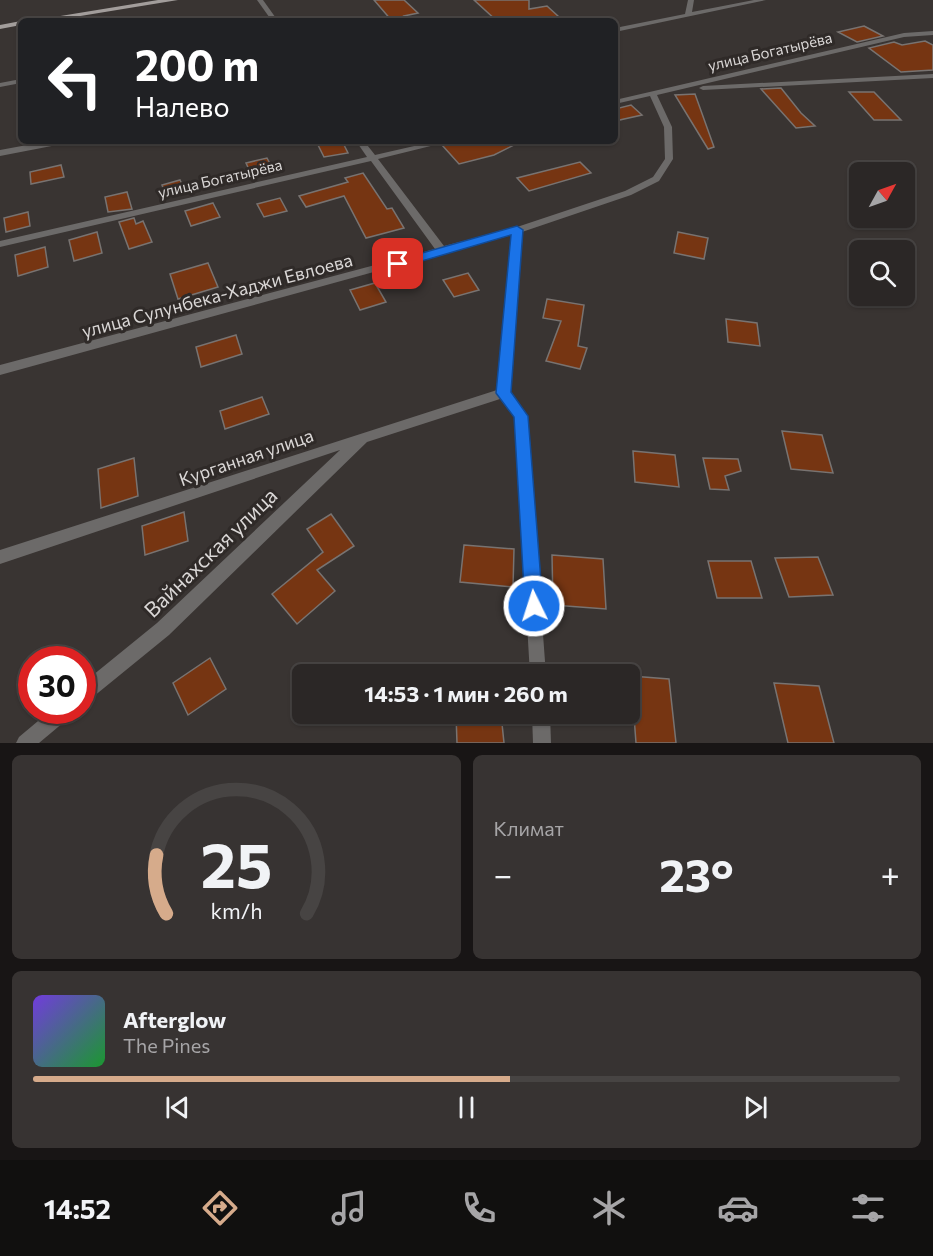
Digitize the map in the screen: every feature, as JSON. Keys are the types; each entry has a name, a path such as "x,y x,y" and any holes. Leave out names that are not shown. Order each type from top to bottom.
{"main road":[{"path":"54,18 174,0"},
{"path":"0,27 18,24"}],"street":[{"path":"260,0 273,18"},
{"path":"688,15 691,0"},
{"path":"618,29 763,0"},
{"name":"улица Богатырёва","path":"618,101 904,35 933,33"},
{"path":"668,90 933,76"},
{"path":"0,85 18,82"},
{"name":"улица Сулунбека-Хаджи Евлоева","path":"0,370 442,252 628,193 656,179 669,159 668,128 652,94"},
{"path":"0,153 46,144"},
{"path":"362,144 442,252"},
{"name":"улица Богатырёва","path":"0,244 434,144"},
{"path":"517,230 503,393 521,416 537,664"},
{"name":"Курганная улица","path":"0,557 217,487 364,436 503,393"},
{"name":"Вайнахская улица","path":"96,683 162,629 364,436"},
{"path":"26,743 49,724"},
{"path":"541,724 542,743"}],"building":[{"path":"374,0 404,0 418,13 404,16 406,18 389,18"},
{"path":"474,0 529,0 529,9 547,6 559,17 552,18 494,18"},
{"path":"864,26 883,36 857,42 838,32"},
{"path":"925,41 933,45 933,70 901,72 869,48 894,42 902,45"},
{"path":"781,88 815,126 796,128 761,89"},
{"path":"849,92 874,92 901,120 874,120"},
{"path":"695,94 714,147 708,149 675,95"},
{"path":"631,105 642,115 618,120 618,108"},
{"path":"318,144 344,144 348,153 324,157"},
{"path":"516,144 494,155 459,164 442,145"},
{"path":"267,158 274,171 252,176 246,163"},
{"path":"580,162 591,173 529,191 517,178"},
{"path":"61,165 64,177 31,184 30,172"},
{"path":"363,173 387,209 392,208 404,228 366,238 344,196 306,207 299,196 348,182 345,178"},
{"path":"180,180 186,193 167,198 162,185"},
{"path":"127,192 132,209 108,212 105,197"},
{"path":"280,198 287,211 264,217 257,204"},
{"path":"213,203 220,217 191,226 185,211"},
{"path":"28,212 30,226 6,232 4,218"},
{"path":"134,218 136,224 143,221 152,242 129,249 119,222"},
{"path":"97,232 102,253 74,261 69,240"},
{"path":"678,232 708,238 704,259 674,253"},
{"path":"45,247 48,267 18,276 15,255"},
{"path":"208,263 218,287 178,299 170,274"},
{"path":"468,273 479,290 454,297 443,280"},
{"path":"375,283 386,302 360,310 350,290"},
{"path":"547,299 584,305 578,346 587,348 580,369 546,361 561,321 543,318"},
{"path":"726,319 757,323 760,346 728,342"},
{"path":"236,335 242,354 201,367 196,347"},
{"path":"262,397 269,414 225,429 220,411"},
{"path":"782,431 822,435 833,473 791,469"},
{"path":"633,451 675,455 679,487 635,482"},
{"path":"134,458 138,496 101,508 98,469"},
{"path":"703,458 738,459 741,471 725,476 729,490 710,489"},
{"path":"184,512 188,541 145,555 142,526"},
{"path":"331,514 354,546 317,570 335,591 297,624 272,594 323,552 307,529"},
{"path":"464,545 514,549 513,587 460,582"},
{"path":"552,555 603,559 606,609 553,605"},
{"path":"818,557 833,595 789,597 775,558"},
{"path":"708,561 751,561 762,598 717,598"},
{"path":"210,658 226,689 188,715 173,683"},
{"path":"640,677 669,679 676,743 636,743 635,724 640,724"},
{"path":"774,683 819,686 834,743 788,743"},
{"path":"456,724 502,724 504,743 457,743"}],"route":[{"path":"398,264 517,230 503,393 521,416 534,606"}]}
